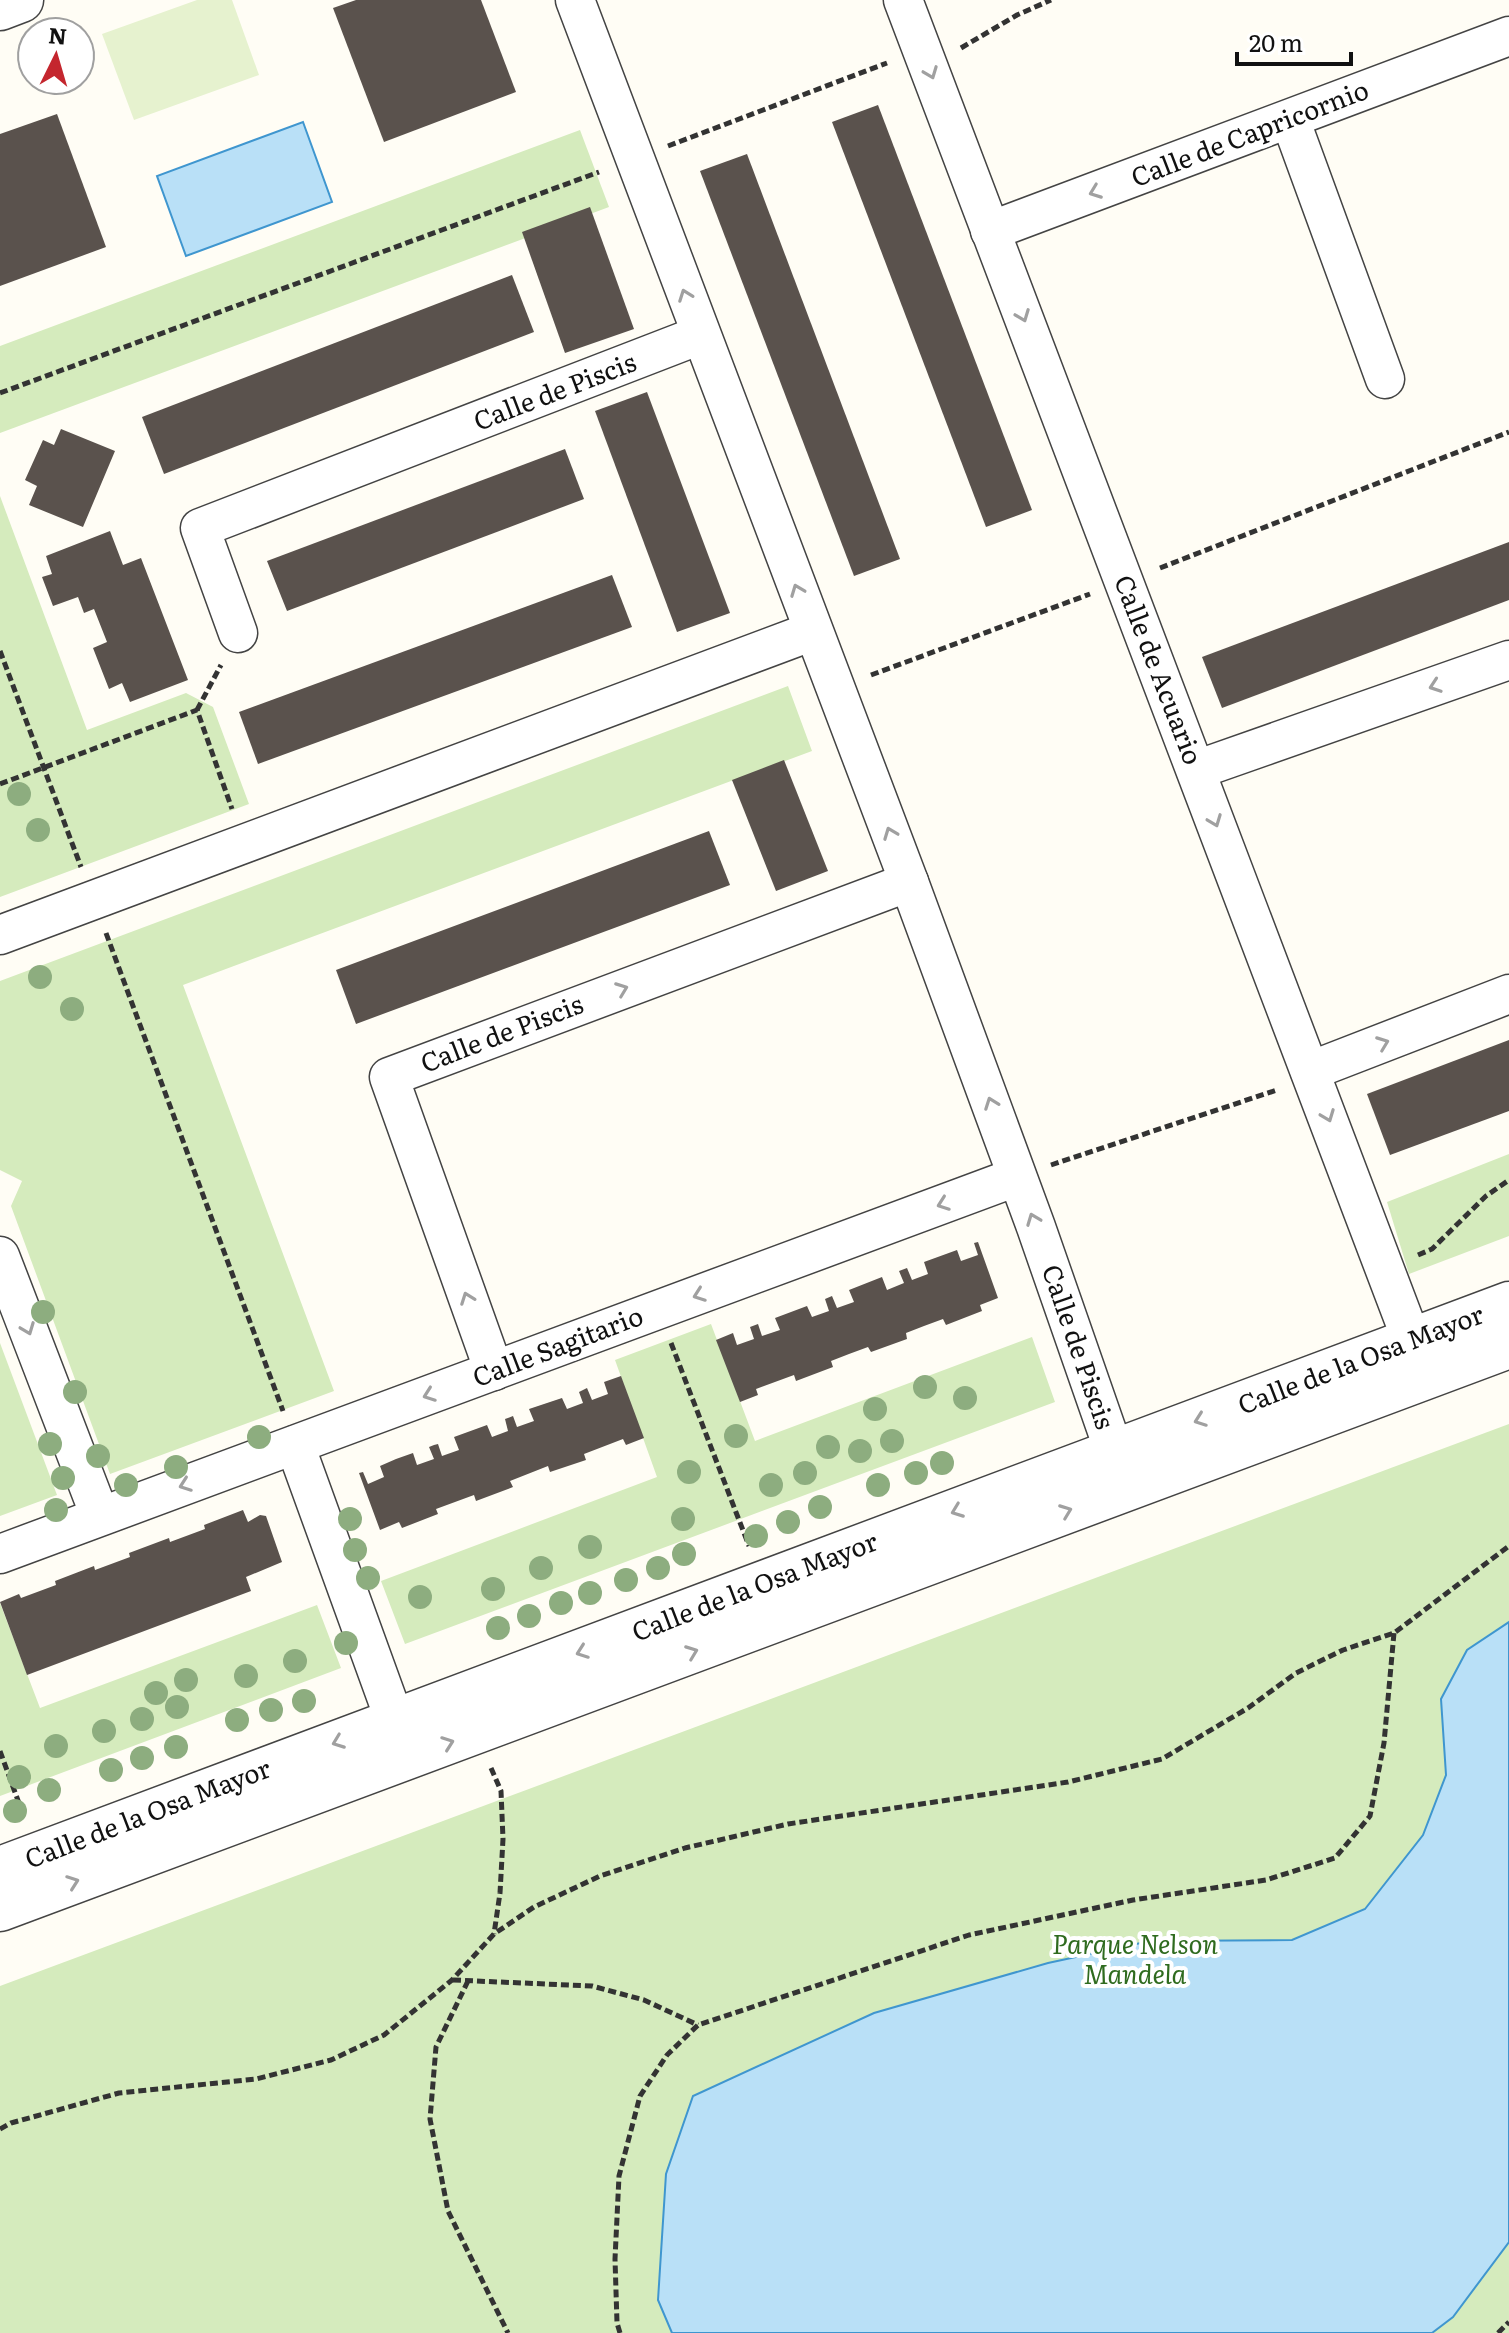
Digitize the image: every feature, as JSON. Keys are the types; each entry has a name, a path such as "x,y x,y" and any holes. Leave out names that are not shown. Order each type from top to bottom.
{"street":[{"path":"0,8 21,0"},
{"name":"Calle de Piscis","path":"575,0 909,882 1114,1451"},
{"name":"Calle de Acuario","path":"903,0 1412,1341"},
{"name":"Calle de Capricornio","path":"990,231 1509,36"},
{"path":"1290,119 1385,379"},
{"name":"Calle de Piscis","path":"238,633 200,528 700,335"},
{"path":"0,935 813,631"},
{"path":"1196,770 1509,660"},
{"name":"Calle de Piscis","path":"494,1371 389,1077 909,882"},
{"path":"1312,1074 1509,994"},
{"name":"Calle Sagitario","path":"0,1554 1016,1177"},
{"path":"0,1256 100,1516"},
{"name":"Calle de la Osa Mayor","path":"19,1862 1509,1304"},
{"name":"Calle de la Osa Mayor","path":"0,1909 1509,1346"},
{"path":"295,1445 395,1721"}],"path":[{"path":"0,393 635,159 924,56 967,45 1017,15 1051,0"},
{"path":"835,688 1124,582 1509,432"},
{"path":"0,784 197,710 238,633"},
{"path":"0,651 295,1445"},
{"path":"197,710 245,845"},
{"path":"1016,1177 1312,1074"},
{"path":"1386,1268 1432,1249 1486,1196 1509,1180"},
{"path":"658,1310 764,1584"},
{"path":"0,2129 11,2123 119,2093 256,2079 331,2060 384,2035 452,1980 494,1934 534,1907 600,1876 685,1848 788,1824 1068,1782 1162,1759 1248,1708 1296,1673 1343,1650 1394,1633 1509,1546"},
{"path":"620,2333 615,2259 619,2176 640,2096 667,2055 698,2025 969,1935 1133,1900 1266,1880 1335,1858 1370,1816 1384,1743 1394,1633"},
{"path":"477,1732 501,1791 503,1839 494,1934"},
{"path":"0,1751 19,1862"},
{"path":"452,1980 592,1986 644,2000 698,2025"},
{"path":"468,1981 436,2047 430,2119 448,2211 508,2333"},
{"path":"1498,2333 1509,2322"}],"green space":[{"path":"197,0 232,0 259,75 134,120 102,34"},
{"path":"580,130 609,207 0,433 0,346"},
{"path":"0,496 87,730 186,693 213,707 249,804 0,897"},
{"path":"788,686 812,751 183,985 334,1391 110,1474 11,1206 22,1181 0,1170 0,981"},
{"path":"1509,1154 1509,1236 1409,1274 1387,1202"},
{"path":"711,1324 755,1441 1032,1337 1055,1402 405,1644 381,1581 657,1477 615,1360"},
{"path":"0,1343 57,1495 0,1516"},
{"name":"Parque Nelson Mandela","path":"1509,1424 1509,2333 0,2333 0,1986"},
{"path":"0,1603 40,1708 317,1605 341,1668 0,1796"}],"water":[{"path":"303,122 332,202 186,256 157,176"},
{"path":"1509,1622 1509,2242 1453,2317 1432,2333 672,2333 658,2300 666,2174 693,2096 874,2013 1048,1963 1150,1941 1292,1940 1365,1909 1423,1835 1446,1775 1441,1699 1467,1650"}],"building":[{"path":"356,0 481,0 516,92 384,142 333,8"},
{"path":"878,105 1032,510 986,527 832,122"},
{"path":"57,114 106,247 0,286 0,134"},
{"path":"747,154 900,559 854,576 700,171"},
{"path":"590,207 634,329 565,353 522,232"},
{"path":"512,275 534,332 164,474 142,417"},
{"path":"647,392 730,613 677,632 595,411"},
{"path":"61,429 115,451 83,527 29,505 37,486 25,480 43,440 54,445"},
{"path":"565,449 584,499 287,611 267,561"},
{"path":"110,531 123,565 141,558 188,680 130,702 122,683 109,689 93,648 107,642 94,609 84,613 78,597 53,606 42,577 52,574 46,556"},
{"path":"1509,542 1509,600 1222,708 1202,657"},
{"path":"612,575 632,627 258,764 239,712"},
{"path":"784,760 828,871 776,891 732,780"},
{"path":"709,831 730,885 356,1024 336,970"},
{"path":"1509,1040 1509,1111 1390,1155 1367,1094"},
{"path":"978,1242 998,1298 980,1305 982,1311 946,1325 943,1319 924,1326 906,1333 907,1339 871,1352 868,1347 849,1354 831,1361 833,1367 796,1381 794,1375 756,1389 758,1395 740,1402 716,1340 733,1333 737,1345 754,1339 750,1327 758,1324 762,1336 780,1330 775,1318 807,1306 812,1317 829,1311 825,1299 832,1296 837,1308 854,1302 849,1290 882,1277 887,1290 904,1283 899,1271 907,1268 912,1280 928,1274 924,1262 957,1250 961,1261 978,1255 974,1243"},
{"path":"621,1376 644,1438 626,1445 623,1439 584,1454 586,1460 550,1472 548,1466 510,1481 513,1487 476,1501 474,1495 436,1509 438,1514 402,1528 399,1522 380,1530 359,1473 363,1472 368,1484 384,1477 380,1466 396,1459 413,1453 417,1465 434,1459 429,1447 438,1444 442,1456 459,1450 454,1437 487,1425 492,1437 508,1431 505,1419 513,1416 517,1427 534,1421 529,1409 562,1398 567,1409 583,1403 579,1392 587,1388 592,1400 608,1394 604,1382"},
{"path":"243,1510 248,1522 260,1515 266,1516 282,1562 246,1577 251,1591 27,1675 0,1602 56,1585 55,1581 94,1566 95,1570 130,1557 129,1553 169,1538 170,1542 205,1529 204,1525"}]}
